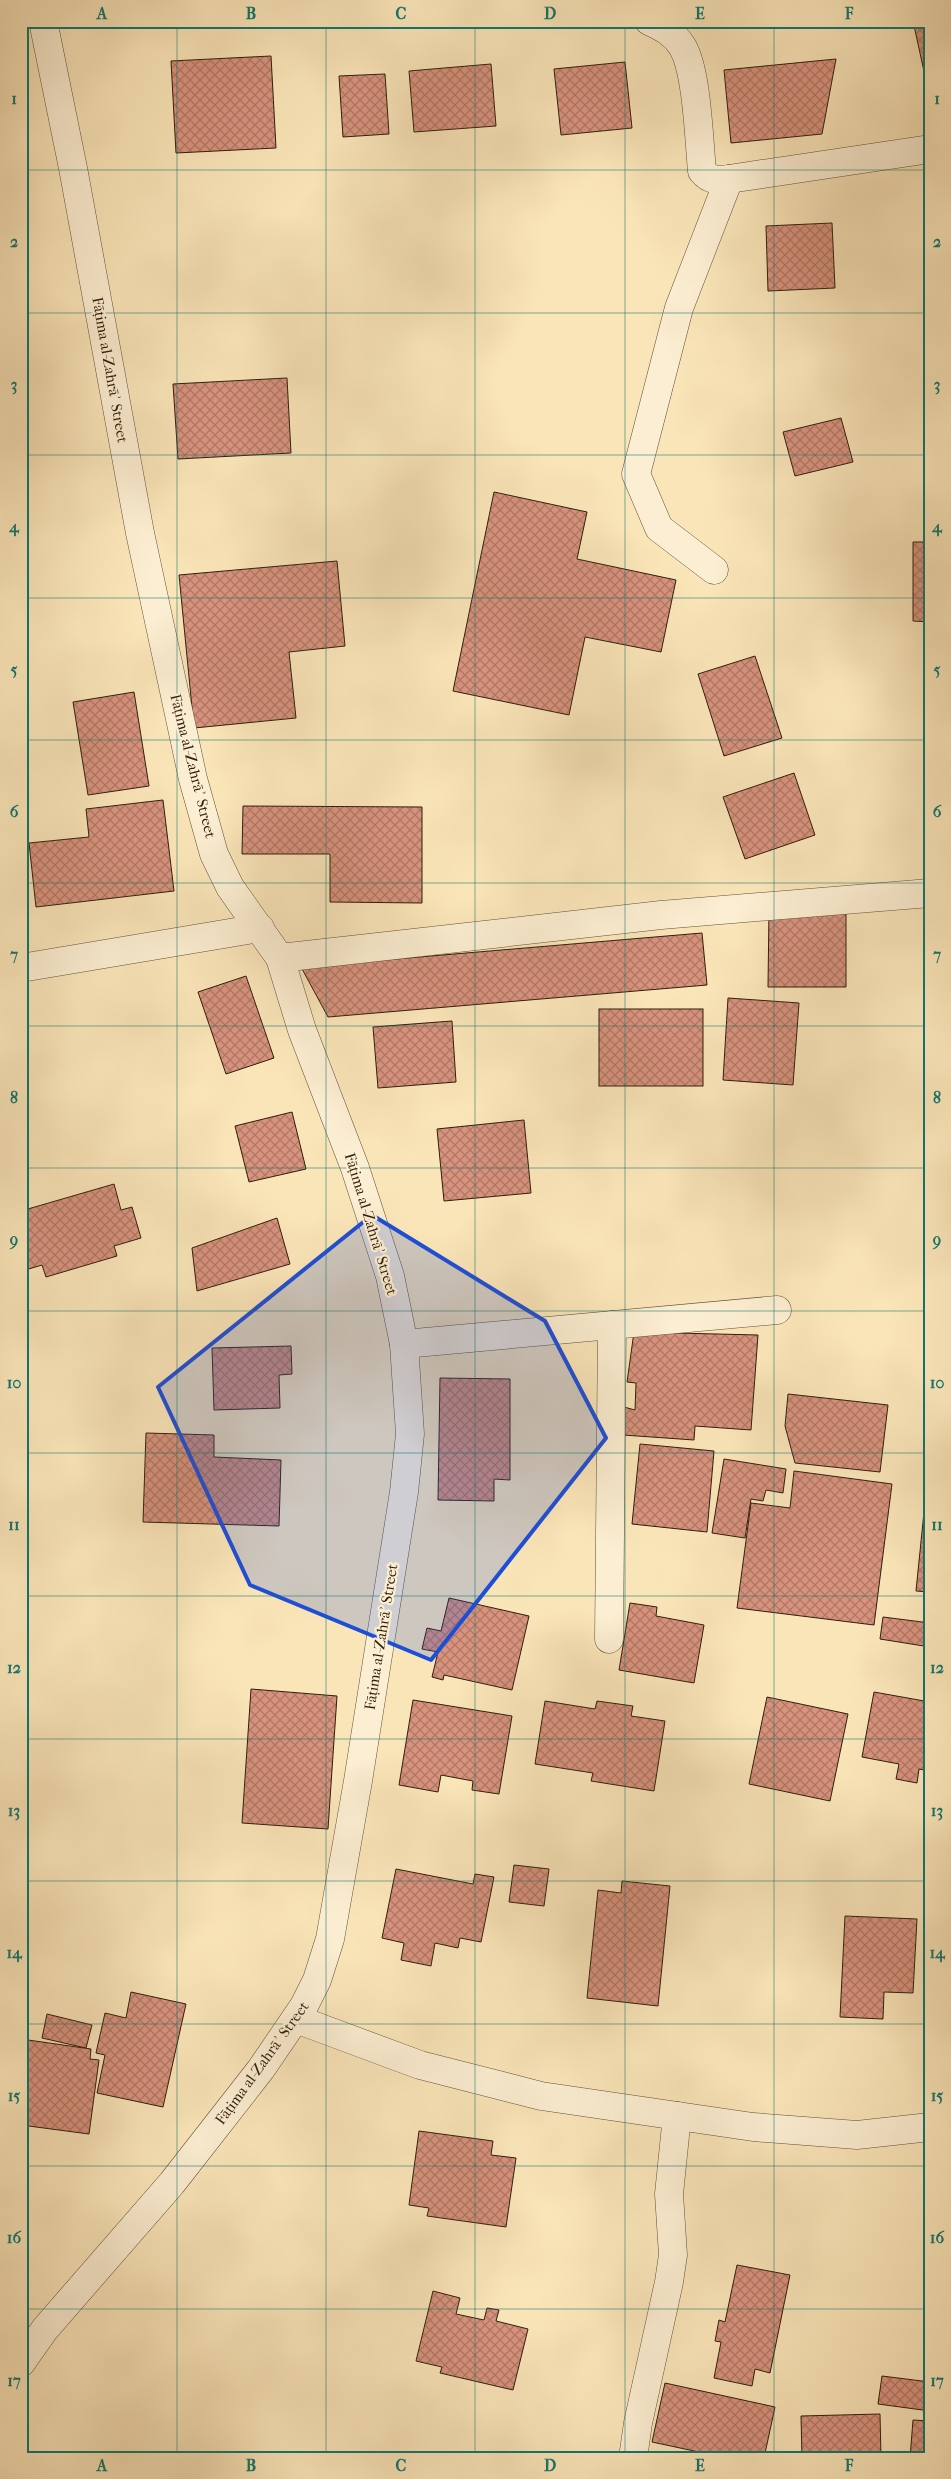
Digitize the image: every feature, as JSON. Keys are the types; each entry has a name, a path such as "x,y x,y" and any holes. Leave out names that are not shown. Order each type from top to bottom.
{"street":[{"name":"Fāṭima al-Zahrāʾ Street","path":"21,2363 45,2328 172,2183 296,2019 317,1980 330,1939 358,1781 404,1492 410,1434 404,1344 390,1276 355,1168 302,1030 280,958 230,887 214,854 193,779 140,534 73,168 43,21"},
{"path":"648,21 668,30 682,46 691,68 702,171 707,177 716,180 729,179 930,149"},
{"path":"714,570 659,528 636,474 679,308 729,179"},
{"path":"280,958 661,915 930,893"},
{"path":"21,968 260,928"},
{"path":"404,1344 778,1310"},
{"path":"610,1640 612,1325"},
{"path":"296,2019 420,2065 541,2096 753,2127 857,2135 930,2128"},
{"path":"633,2458 638,2423 670,2282 673,2255 669,2194 678,2116"}],"highlighted area":[{"path":"372,1215 545,1321 606,1438 431,1660 250,1585 158,1387"}],"building":[{"path":"913,21 930,21 930,99"},
{"path":"271,56 276,148 176,153 171,61"},
{"path":"836,59 822,134 731,143 724,70"},
{"path":"625,62 632,128 561,135 554,69"},
{"path":"491,64 496,126 414,132 409,71"},
{"path":"385,74 389,134 343,137 339,76"},
{"path":"832,223 835,288 768,291 766,226"},
{"path":"287,378 291,453 178,459 173,384"},
{"path":"841,418 853,462 795,476 783,432"},
{"path":"494,492 587,512 577,559 676,580 661,652 585,637 569,715 453,691"},
{"path":"913,542 930,542 930,622 913,621"},
{"path":"337,561 345,646 289,652 296,718 194,728 179,575"},
{"path":"755,656 782,738 724,756 698,674"},
{"path":"134,692 149,786 88,795 73,702"},
{"path":"794,773 815,835 745,859 723,797"},
{"path":"163,800 174,891 36,907 29,843 89,837 86,809"},
{"path":"243,806 422,807 422,903 330,902 330,854 242,854"},
{"path":"769,909 846,910 846,987 768,987"},
{"path":"702,933 707,985 328,1017 301,967"},
{"path":"246,976 274,1058 226,1074 198,992"},
{"path":"728,998 799,1003 793,1085 723,1080"},
{"path":"599,1009 703,1009 703,1086 599,1086"},
{"path":"452,1021 456,1082 378,1088 373,1027"},
{"path":"292,1112 306,1169 249,1182 235,1126"},
{"path":"524,1120 531,1193 444,1201 437,1129"},
{"path":"114,1184 121,1210 132,1207 141,1238 114,1246 117,1256 46,1277 42,1265 22,1271 21,1211"},
{"path":"277,1218 290,1264 197,1291 192,1248"},
{"path":"634,1332 758,1335 751,1430 695,1426 694,1440 623,1435 624,1407 635,1410 636,1383 627,1382"},
{"path":"291,1346 292,1374 279,1375 280,1408 214,1410 212,1348"},
{"path":"440,1378 510,1379 510,1480 494,1479 494,1501 438,1500"},
{"path":"788,1394 888,1405 880,1472 795,1463 785,1426"},
{"path":"146,1433 214,1435 214,1457 281,1460 279,1526 143,1522"},
{"path":"640,1444 714,1451 707,1532 632,1524"},
{"path":"724,1459 786,1469 783,1493 766,1490 763,1501 751,1499 745,1538 712,1533"},
{"path":"794,1471 892,1484 874,1625 737,1608 751,1503 790,1508"},
{"path":"924,1512 930,1512 930,1592 916,1591"},
{"path":"449,1598 529,1616 512,1690 444,1675 443,1680 432,1677 438,1652 422,1649 427,1628 441,1631"},
{"path":"630,1603 657,1607 656,1616 704,1625 694,1683 619,1670"},
{"path":"883,1617 930,1623 930,1647 880,1639"},
{"path":"251,1689 337,1696 328,1829 242,1823"},
{"path":"874,1692 930,1702 930,1771 919,1769 917,1783 896,1779 899,1764 862,1757"},
{"path":"767,1697 848,1714 830,1801 749,1784"},
{"path":"413,1700 512,1716 499,1794 472,1790 473,1781 441,1775 438,1792 399,1785"},
{"path":"545,1701 595,1709 597,1701 633,1706 631,1716 665,1721 654,1791 591,1781 593,1773 535,1764"},
{"path":"514,1865 549,1869 544,1906 509,1902"},
{"path":"396,1869 473,1884 475,1874 494,1877 481,1942 460,1938 458,1948 435,1943 431,1966 401,1960 404,1943 382,1938"},
{"path":"622,1881 670,1886 658,2006 587,1998 598,1890 621,1893"},
{"path":"845,1916 917,1919 913,1993 884,1992 883,2019 840,2017"},
{"path":"131,1992 186,2004 163,2107 97,2093 105,2055 96,2053 105,2013 126,2018"},
{"path":"47,2014 92,2025 86,2048 42,2038"},
{"path":"21,2039 91,2049 90,2059 99,2060 89,2134 21,2125"},
{"path":"419,2131 493,2141 491,2155 516,2158 506,2227 427,2216 429,2208 409,2205"},
{"path":"737,2265 790,2275 770,2373 755,2369 752,2386 714,2378 721,2342 715,2341 719,2320 725,2322"},
{"path":"433,2291 460,2298 456,2314 484,2320 487,2308 499,2310 496,2321 528,2329 513,2390 440,2373 442,2367 416,2361"},
{"path":"882,2376 930,2382 930,2411 878,2404"},
{"path":"665,2383 775,2407 764,2458 727,2458 652,2442"},
{"path":"880,2414 881,2458 802,2458 801,2416"},
{"path":"913,2420 930,2421 930,2458 910,2458"}]}
